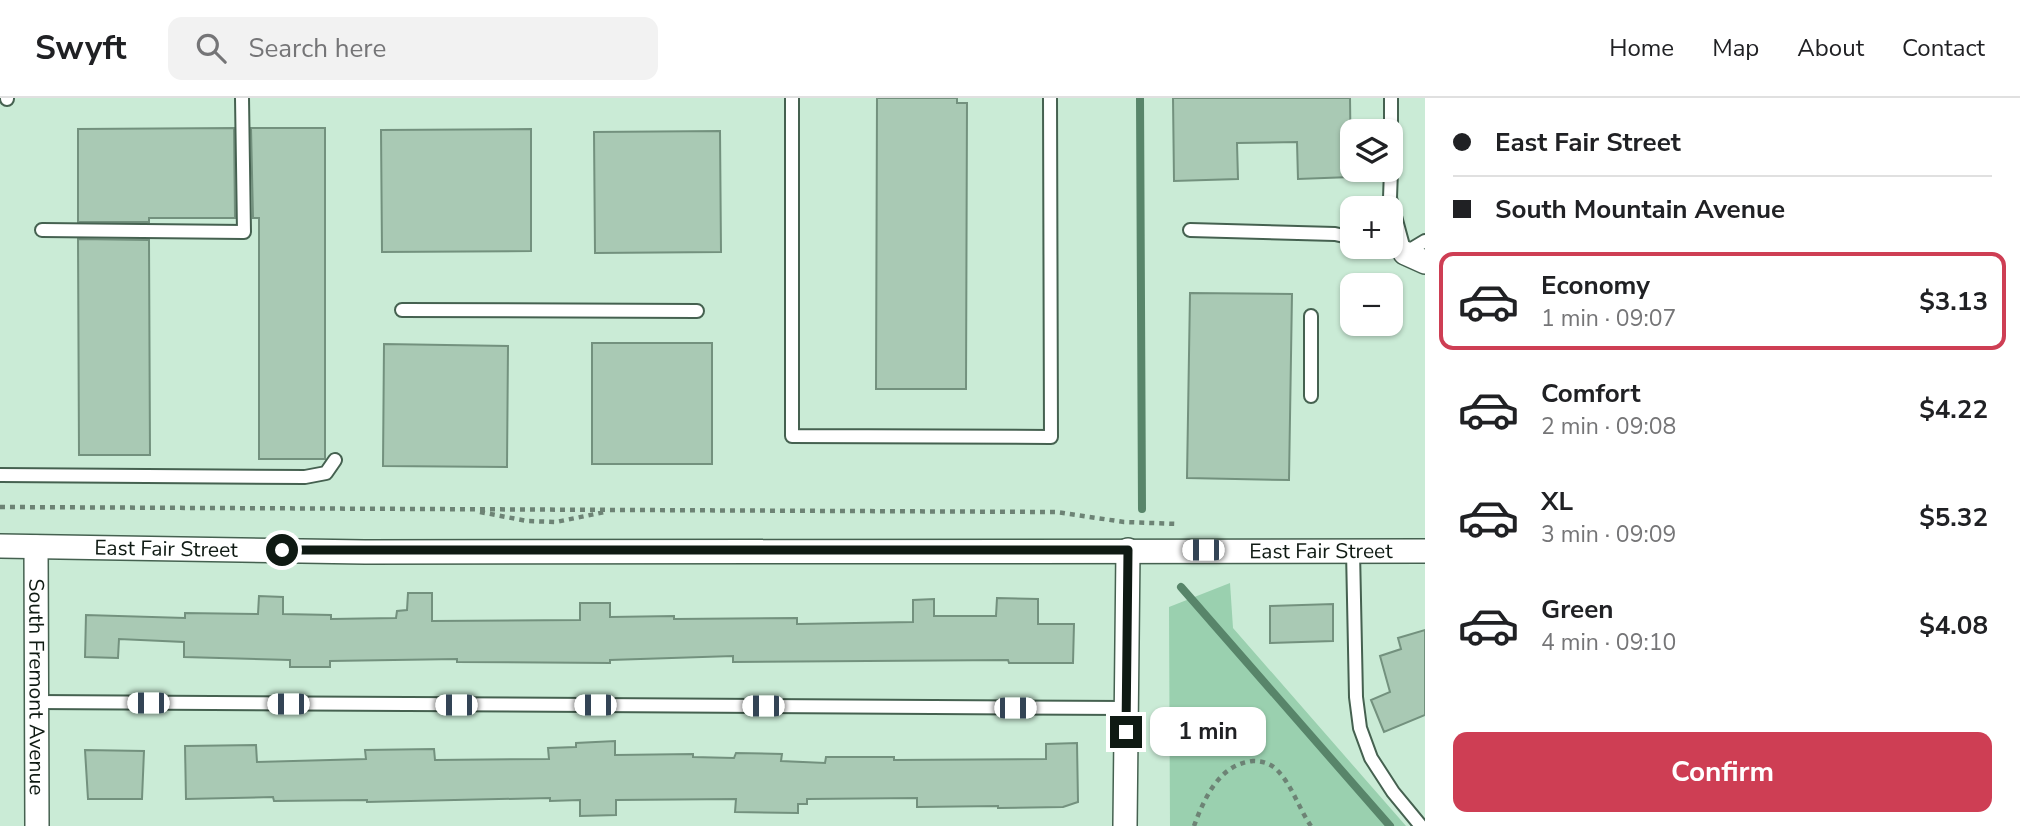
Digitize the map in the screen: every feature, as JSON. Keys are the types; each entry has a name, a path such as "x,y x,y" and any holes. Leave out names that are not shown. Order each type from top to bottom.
{"street":[{"name":"East Fair Street","path":"0,546 365,552 1425,551"},
{"name":"South Fremont Avenue","path":"36,547 37,826"},
{"path":"1125,826 1128,550"}],"lane":[{"path":"42,230 244,232 242,98"},
{"path":"792,98 792,436 1051,437 1050,98"},
{"path":"1391,98 1391,119"},
{"path":"1391,182 1390,198 1404,254 1425,241"},
{"path":"1190,230 1340,235"},
{"path":"402,310 697,310"},
{"path":"1311,316 1311,396"},
{"path":"0,475 305,477 326,473 335,460"},
{"path":"1353,551 1356,697 1360,728 1371,758 1393,792 1421,826"},
{"path":"36,702 1126,708"}],"path":[{"path":"0,507 1056,512 1124,522 1190,524"},
{"path":"467,509 527,521 556,522 617,510"},
{"path":"1194,826 1211,789 1224,773 1236,765 1260,761 1272,765 1280,773 1311,826"}],"green space":[{"path":"1230,583 1233,628 1406,826 1170,826 1169,607"}],"building":[{"path":"877,98 957,98 957,103 967,103 966,389 876,389"},
{"path":"1173,98 1350,98 1350,119 1340,119 1340,177 1298,179 1297,142 1237,143 1238,179 1174,181"},
{"path":"234,128 235,218 149,218 149,222 78,222 78,129"},
{"path":"251,128 325,128 325,459 259,459 259,218 253,218"},
{"path":"531,129 531,251 382,252 381,130"},
{"path":"720,131 721,252 595,253 594,132"},
{"path":"78,239 149,240 150,455 79,455"},
{"path":"1190,293 1292,294 1289,480 1187,478"},
{"path":"592,343 712,343 712,464 592,464"},
{"path":"384,344 508,346 507,467 383,466"},
{"path":"408,593 432,593 432,621 580,620 580,603 610,603 610,617 797,618 797,624 913,622 913,600 934,599 934,616 996,616 997,598 1038,599 1038,624 1074,624 1073,663 1009,663 1008,660 733,662 733,656 610,660 610,663 457,662 457,659 330,661 330,667 290,667 290,660 184,657 184,642 119,639 118,658 85,657 86,615 185,618 185,613 258,614 259,596 283,597 283,614 331,615 331,619 396,618 397,611 407,610"},
{"path":"1333,604 1333,641 1270,643 1270,606"},
{"path":"1425,630 1425,715 1384,732 1371,700 1390,692 1380,656 1401,649 1398,638"},
{"path":"615,741 615,755 693,754 693,757 734,758 736,753 782,754 781,761 825,763 826,757 894,757 894,760 1046,759 1046,744 1077,743 1078,802 1063,807 998,808 917,807 917,798 807,799 807,804 798,804 798,813 735,812 736,799 616,800 616,815 580,816 580,800 550,801 550,798 367,802 274,801 273,797 186,799 185,746 256,745 257,762 366,759 365,750 434,749 435,760 549,759 548,748"},
{"path":"85,750 144,751 142,799 88,799"}],"waterway":[{"path":"1140,98 1142,509"},
{"path":"1181,587 1390,826"}],"route":[{"path":"282,550 1128,550 1126,732"}]}
